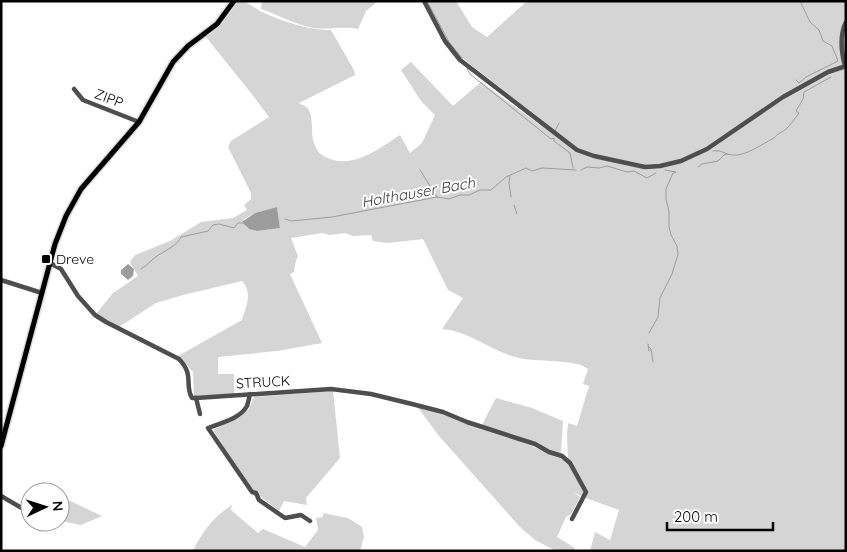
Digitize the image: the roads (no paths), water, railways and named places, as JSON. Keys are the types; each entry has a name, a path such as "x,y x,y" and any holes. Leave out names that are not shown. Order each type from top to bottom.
{"main road":[{"path":"1,446 60,229 75,199 89,179 139,122 169,69 183,51 216,24 234,1"}],"street":[{"path":"424,1 449,47 460,60 572,147 582,153 645,167 660,166 691,157 707,149 777,100 823,75 845,66 842,57 841,35 846,22"},
{"name":"ZIPP","path":"74,89 83,100 139,122"},
{"path":"50,263 61,269 78,296 95,315 179,359 186,366 190,377 190,393 192,398 196,398 200,414"},
{"path":"1,280 42,293"},
{"name":"STRUCK","path":"196,398 331,389 371,394 443,412 467,422 535,444 549,452 562,456 570,463 586,492 572,519"},
{"path":"250,394 247,406 243,411 222,423 208,428 252,492 256,493 259,500 285,518 301,515 310,521"},
{"path":"1,496 20,507"}],"waterway":[{"path":"427,1 449,42 462,58"},
{"path":"796,80 799,83 806,77 838,61 832,46 823,41 819,30 810,22 800,1"},
{"path":"845,46 846,37"},
{"path":"467,68 470,74 551,139 554,138 554,141 570,153 573,168"},
{"name":"Holthauser Bach","path":"713,151 730,155 743,154 774,138 787,128 799,113 796,111 803,99 804,92 831,77"},
{"path":"555,131 559,123"},
{"path":"698,167 702,164 718,161 727,154"},
{"name":"Holthauser Bach","path":"581,170 587,167 599,168 607,166 627,172 634,171 647,178 656,173"},
{"name":"Holthauser Bach","path":"285,219 291,221 332,217 437,197 449,199 460,195 469,195 480,190 491,190 506,177 526,168 532,171 542,168 576,170"},
{"path":"420,170 437,197"},
{"path":"649,333 658,317 660,298 672,274 678,254 677,246 669,227 669,212 666,199 666,189 673,173 676,172 665,170"},
{"path":"510,176 511,197"},
{"path":"514,205 517,214"},
{"name":"Holthauser Bach","path":"141,269 174,245 181,237 208,231 213,225 219,224 234,228 238,223 243,223"},
{"path":"648,344 649,351"},
{"path":"649,347 653,362"}],"place":[{"name":"Dreve","path":"46,259"}]}
